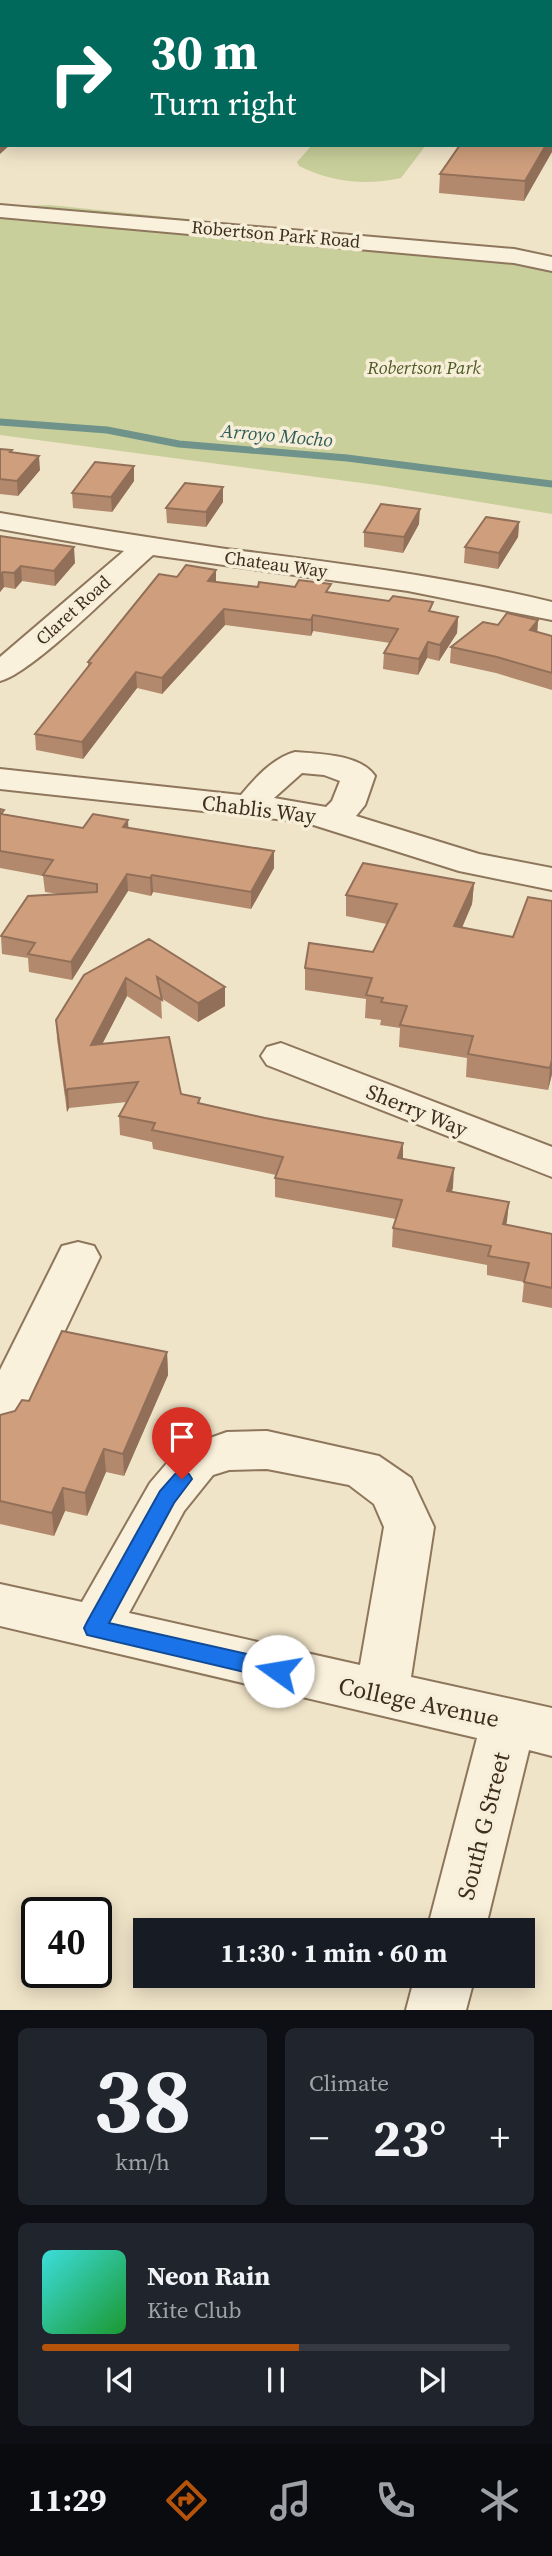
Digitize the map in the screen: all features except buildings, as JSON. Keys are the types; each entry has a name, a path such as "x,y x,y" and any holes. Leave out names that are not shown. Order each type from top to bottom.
{"street":[{"name":"Robertson Park Road","path":"0,211 514,256 552,264"},
{"name":"Chateau Way","path":"0,521 145,547 414,583 508,599 552,611"},
{"name":"Claret Road","path":"0,672 37,643 145,547"},
{"path":"249,806 265,787 295,762 329,765 358,776 348,805 332,820"},
{"name":"Chablis Way","path":"0,779 308,812 472,863 552,878"},
{"name":"Sherry Way","path":"281,1056 552,1163"},
{"path":"0,1418 78,1257"},
{"path":"94,1628 167,1497 196,1462 227,1451 267,1450 362,1469 394,1492 410,1527 382,1695"},
{"name":"College Avenue","path":"0,1605 382,1695 531,1727"},
{"name":"South G Street","path":"460,1918 531,1727"},
{"path":"436,2010 441,1988"}],"green space":[{"path":"310,147 424,147 401,178 374,182 323,176 299,166 297,162"},
{"name":"Robertson Park","path":"50,205 552,257 552,514 377,485 0,435 0,206"}],"waterway":[{"name":"Arroyo Mocho","path":"0,422 107,430 179,444 347,458 552,484"}],"route":[{"path":"182,1479 167,1497 94,1628 278,1671"}]}
